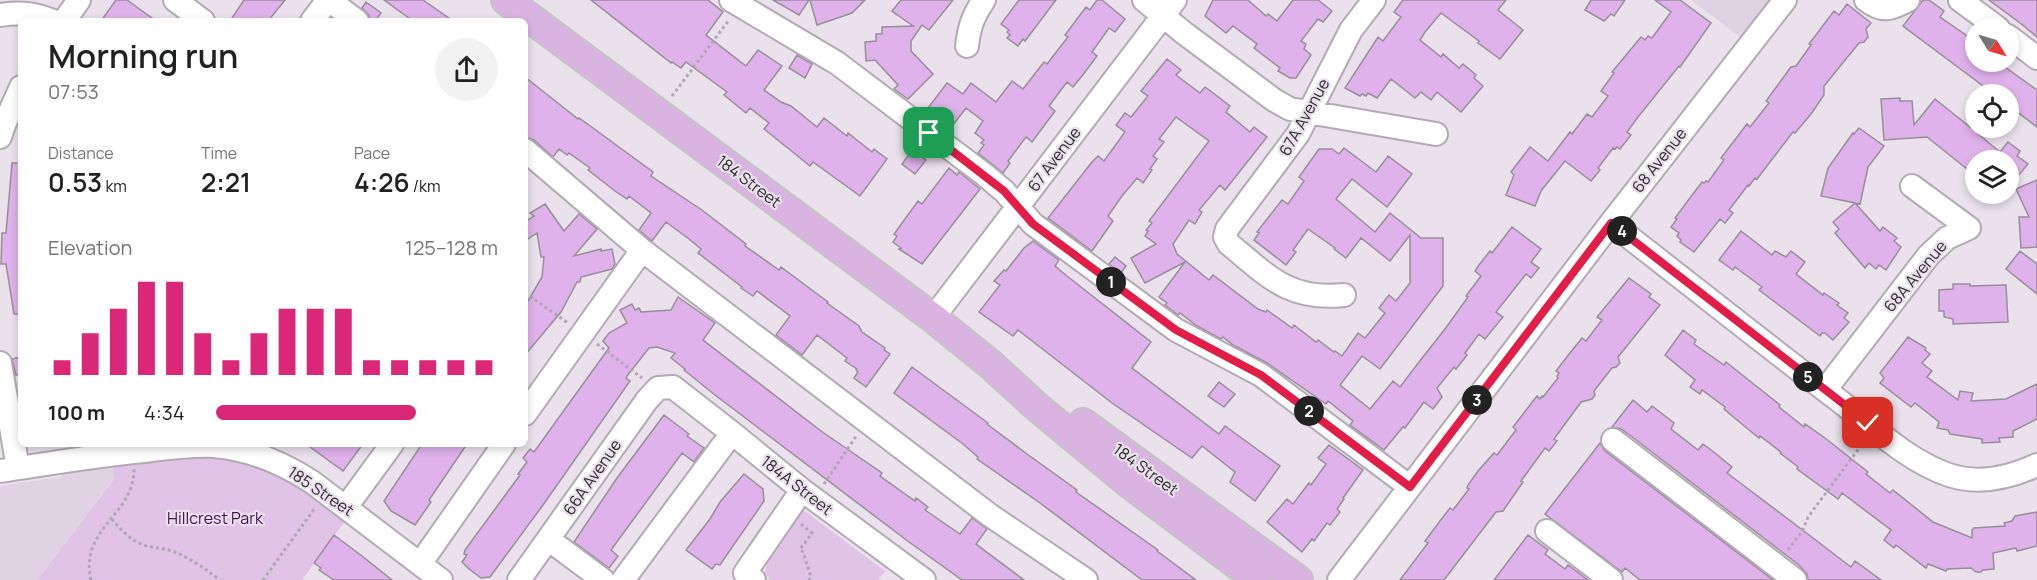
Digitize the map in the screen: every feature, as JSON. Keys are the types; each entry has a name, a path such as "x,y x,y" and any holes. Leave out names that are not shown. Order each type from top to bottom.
{"main road":[{"name":"184 Street","path":"506,0 933,318 1130,484 1258,580"},
{"name":"184 Street","path":"990,364 1051,401 1298,580"}],"street":[{"path":"66,18 79,0"},
{"path":"314,18 328,0 353,18"},
{"path":"967,46 968,29 984,0"},
{"path":"1144,0 1169,8 1275,100 1290,109 1436,134"},
{"name":"67A Avenue","path":"1344,295 1318,297 1305,295 1278,283 1228,244 1225,237 1227,229 1289,148 1351,30 1374,0"},
{"name":"68 Avenue","path":"1339,580 1611,223 1785,0"},
{"path":"1866,0 1876,8 1892,9 1908,0"},
{"path":"1960,0 1984,18"},
{"path":"733,6 837,63 985,175 1018,206 1033,224 1176,330 1261,375 1410,487"},
{"name":"67 Avenue","path":"933,318 1169,8"},
{"path":"0,15 17,12 36,14 45,18"},
{"path":"2019,44 2037,57"},
{"path":"0,137 18,94"},
{"path":"528,153 642,250 991,516 1086,580"},
{"name":"68A Avenue","path":"1825,390 1928,256 1947,238 1969,228 1912,186"},
{"path":"1611,223 1825,390 1930,468 1952,476 1974,480 1996,479 2037,465"},
{"path":"528,410 642,250"},
{"path":"0,363 9,470"},
{"name":"184A Street","path":"672,387 732,433 812,488 896,572 924,580"},
{"name":"66A Avenue","path":"519,580 647,400 658,388 672,387"},
{"path":"623,580 732,433"},
{"path":"1613,440 1787,573"},
{"name":"185 Street","path":"9,470 110,449 165,447"},
{"name":"185 Street","path":"221,447 264,458 295,471 441,580"},
{"path":"346,507 390,447"},
{"path":"420,564 502,447"},
{"path":"749,577 812,488"},
{"path":"1547,531 1611,580"},
{"path":"548,539 603,580"}],"path":[{"path":"671,98 733,6"},
{"path":"528,295 573,326"},
{"path":"592,340 644,379"},
{"path":"812,488 861,428"},
{"path":"1787,573 1808,517 1864,442"},
{"path":"91,580 88,564 90,550 129,491 134,466"},
{"path":"263,580 318,504"},
{"path":"804,517 801,524 812,533 800,549 811,577 809,580"},
{"path":"112,519 133,540 144,545 169,550 189,559 220,580"}],"shaded area":[{"path":"1691,0 1773,0 1743,39"},
{"path":"112,463 114,478 37,580 0,580 0,486 60,477 66,472"}],"green space":[{"name":"Hillcrest Park","path":"207,453 270,468 347,518 302,580 37,580 114,479 112,463 197,458"},
{"path":"802,509 885,571 878,580 770,580 765,573 768,558"}],"building":[{"path":"116,0 127,0 152,18 103,18"},
{"path":"244,0 285,0 270,18 232,18"},
{"path":"384,0 423,0 449,18 409,18"},
{"path":"591,0 708,0 723,12 706,35 746,66 758,50 782,66 764,90 791,106 817,127 824,118 847,136 848,133 872,152 874,149 887,159 860,196 813,162 810,166 764,129 769,123 750,108 746,113 724,95 727,92 686,62 681,68 671,63"},
{"path":"773,0 809,0 799,15"},
{"path":"810,0 865,0 852,13 817,25"},
{"path":"901,0 953,0 929,30 922,25 911,41 911,51 933,74 908,99 894,89 898,85 875,60 866,61 865,42 876,41 876,34 882,34 882,27 913,26 892,11"},
{"path":"1019,0 1056,0 1025,41 1023,39 1018,46 1007,38 1010,35 1007,32 1009,30 1001,24"},
{"path":"1097,0 1102,0 1125,19 1115,32 1109,28 1092,52 1097,56 1073,87 1067,82 1049,106 1055,111 1032,142 1026,137 1008,161 1010,163 1003,173 978,153 984,145 981,143 984,140 975,133 983,121 966,108 953,125 942,116 937,122 925,112 947,83 963,94 971,83 996,102 1012,81 1023,89 1068,37 1065,35 1086,7 1090,10"},
{"path":"1213,0 1248,0 1266,16 1268,14 1277,21 1293,0 1318,0 1332,11 1323,22 1318,19 1301,41 1306,44 1304,49 1311,55 1296,78 1290,78 1278,71 1280,68 1254,48 1257,44 1233,26 1226,33 1205,16"},
{"path":"1403,0 1506,0 1498,10 1523,30 1500,59 1441,13 1425,32 1420,40 1441,57 1443,54 1459,68 1463,64 1476,75 1474,78 1483,86 1461,112 1437,92 1431,100 1421,92 1415,98 1391,79 1377,98 1368,93 1366,96 1362,94 1360,96 1345,88 1378,37 1383,41 1401,17 1394,12"},
{"path":"1591,0 1625,0 1614,16 1611,14 1604,21 1585,10"},
{"path":"1655,0 1680,0 1711,23 1680,67 1627,132 1631,135 1620,149 1613,148 1591,181 1565,161 1541,191 1535,206 1506,195 1514,175 1511,172 1530,147 1548,161 1587,114 1592,117 1608,96 1601,91 1614,73 1612,72 1641,37 1645,40 1648,36 1652,38 1671,12"},
{"path":"1923,0 1929,0 1944,11 1940,17 1965,34 1965,72 2012,72 2037,90 2037,127 2019,113 2019,84 1981,84 1903,26"},
{"path":"1989,0 2037,0 2037,37 2019,22 2019,18 2013,18"},
{"path":"366,2 381,13 377,18 370,18 362,8"},
{"path":"1847,4 1871,23 1866,29 1868,37 1864,42 1859,43 1824,86 1824,95 1811,114 1795,133 1793,132 1757,179 1755,178 1748,185 1729,210 1733,213 1725,223 1720,219 1694,252 1680,242 1677,236 1679,233 1671,227 1677,219 1675,218 1702,182 1708,182 1724,160 1721,158 1747,124 1750,127 1769,103 1766,101 1791,67 1796,66 1811,45 1809,44 1834,11 1839,15"},
{"path":"797,55 812,64 805,78 789,68"},
{"path":"1167,59 1181,70 1176,75 1200,93 1205,87 1230,106 1226,112 1250,132 1254,127 1267,137 1225,190 1220,185 1199,210 1202,212 1195,224 1189,220 1173,244 1177,254 1209,280 1213,275 1258,309 1266,312 1267,310 1292,328 1294,325 1316,342 1318,340 1342,356 1358,333 1365,338 1385,313 1379,308 1389,295 1396,301 1410,283 1410,235 1390,261 1361,238 1346,258 1308,229 1293,250 1296,252 1286,265 1254,240 1259,233 1257,232 1282,200 1288,204 1304,181 1299,177 1319,149 1332,149 1339,154 1344,148 1376,172 1388,156 1412,174 1387,207 1352,179 1336,199 1375,232 1390,213 1421,238 1443,238 1443,286 1380,369 1362,356 1340,385 1370,409 1393,381 1400,387 1468,297 1466,296 1481,276 1475,271 1479,265 1490,251 1492,253 1512,227 1541,249 1531,262 1539,268 1531,278 1526,274 1496,312 1503,317 1485,339 1479,334 1465,353 1467,355 1437,388 1442,397 1433,409 1424,402 1405,428 1403,427 1384,450 1350,425 1353,421 1328,401 1326,404 1267,363 1233,345 1223,337 1221,339 1197,326 1165,305 1167,303 1159,297 1185,262 1145,283 1131,258 1156,244 1145,236 1148,231 1146,230 1152,223 1149,221 1209,141 1176,117 1159,139 1164,142 1153,156 1157,159 1150,169 1152,170 1143,183 1137,178 1122,196 1108,216 1113,221 1092,251 1048,218 1092,162 1098,156 1104,161 1125,132 1116,125 1125,113 1131,117 1148,96 1141,91"},
{"path":"528,79 578,119 653,172 651,176 702,210 746,244 745,246 779,270 781,267 828,302 890,354 866,387 854,378 858,372 857,369 845,361 847,358 817,335 802,355 776,335 790,316 757,291 753,296 741,288 698,253 701,249 666,222 652,241 639,230 651,213 629,196 627,199 615,191 588,170 590,168 569,153 567,155 559,149 553,157 534,140 528,138"},
{"path":"1900,98 1900,101 1912,101 1914,125 1935,99 1965,123 1965,138 1983,138 1998,150 1965,150 1965,167 1927,137 1884,140 1881,99"},
{"path":"1859,128 1884,146 1868,167 1860,204 1821,196 1828,168"},
{"path":"2008,142 2019,150 2002,150"},
{"path":"912,150 926,160 915,174 902,164"},
{"path":"2019,157 2028,164 2019,175"},
{"path":"12,163 18,163 18,314 14,314 6,264 1,264 2,233 6,233"},
{"path":"949,168 957,175 959,172 980,189 922,264 899,249 901,248 893,242 897,236 894,234 918,201 922,204"},
{"path":"2037,180 2037,247 2021,248 2019,217 2029,217 2019,195 2019,188"},
{"path":"1855,203 1880,231 1883,227 1897,238 1894,241 1901,247 1886,270 1879,265 1876,269 1869,263 1865,268 1835,233 1839,229 1833,222"},
{"path":"545,204 564,231 579,214 597,229 574,256 601,249 601,251 612,249 615,264 612,269 581,277 561,312 528,351 528,301 542,277 544,257 541,257 537,233 528,239 528,220 534,216 530,213"},
{"path":"1741,231 1772,255 1775,251 1786,257 1791,251 1805,262 1796,274 1823,295 1824,293 1839,303 1837,305 1848,313 1844,318 1849,322 1833,340 1825,333 1820,336 1759,290 1762,287 1735,267 1733,270 1719,260"},
{"path":"1033,241 1059,260 1055,266 1151,342 1132,368 1219,434 1225,426 1280,466 1255,501 1230,482 1235,472 1202,446 1192,458 1112,403 1018,330 1013,336 979,312 1000,285 994,281"},
{"path":"2020,251 2037,264 2037,294 2006,269"},
{"path":"1115,257 1126,266 1121,273 1109,264"},
{"path":"1629,278 1651,294 1649,297 1660,305 1618,357 1620,363 1612,368 1594,391 1595,395 1592,399 1581,402 1554,439 1557,441 1549,451 1545,448 1503,511 1496,512 1444,580 1400,580 1428,543 1425,541 1440,521 1450,508 1453,510 1469,489 1468,485 1478,471 1494,453 1497,455 1516,430 1513,427 1537,396 1540,399 1543,397 1558,378 1559,373 1556,371 1566,358 1582,338 1586,341 1602,320 1597,317"},
{"path":"1953,284 2006,285 2008,322 1953,324 1953,319 1944,317 1944,311 1939,311 1939,290 1953,289"},
{"path":"678,297 715,323 703,340 821,431 882,473 880,476 915,501 916,498 928,507 925,510 960,534 972,518 987,529 976,544 1024,580 962,580 715,395 671,358 675,353 657,347 649,348 627,376 626,378 630,381 490,577 481,578 469,569 462,562 467,555 464,554 465,550 520,475 518,474 527,462 523,458 530,449 534,452 609,348 603,341 609,333 627,323 620,310 632,304 635,310 639,308 641,312 671,310"},
{"path":"1683,330 1696,340 1694,344 1724,365 1726,362 1804,427 1805,424 1825,438 1868,472 1866,474 1890,493 1893,490 1933,522 1972,538 1974,528 2005,526 2004,523 2012,521 2015,516 2037,512 2037,546 1993,553 1994,569 1981,572 1976,572 1971,568 1947,569 1946,571 1928,564 1926,568 1896,545 1894,548 1884,540 1891,530 1842,493 1838,499 1797,469 1798,467 1781,452 1760,436 1759,438 1724,409 1725,407 1702,390 1700,394 1690,387 1695,380 1665,355"},
{"path":"1908,337 1926,348 1925,350 1930,354 1922,363 1932,371 1927,377 1958,400 1960,391 1973,393 1971,401 2006,399 2037,384 2037,419 2013,431 2013,437 1999,438 2000,442 1982,443 1982,439 1950,434 1948,430 1937,428 1939,422 1915,403 1911,407 1880,383 1884,378 1880,373"},
{"path":"18,358 18,375 16,375 12,359"},
{"path":"912,367 1196,580 1142,580 977,459 978,457 963,444 894,393"},
{"path":"1219,382 1235,394 1224,407 1208,396"},
{"path":"1633,400 1647,412 1652,406 1674,423 1671,429 1698,450 1703,444 1715,453 1732,467 1727,473 1851,567 1855,561 1881,580 1808,580 1807,574 1799,565 1631,436 1621,429 1612,427"},
{"path":"664,415 704,448 694,462 682,453 611,550 618,556 609,568 574,542 617,478"},
{"path":"1600,443 1605,451 1773,580 1640,580 1625,568 1622,572 1545,514"},
{"path":"1329,445 1363,470 1343,498 1337,509 1340,512 1330,525 1327,523 1314,541 1312,539 1302,552 1267,522 1287,499 1293,504 1309,483 1311,485 1326,464 1318,458"},
{"path":"310,447 361,447 343,471"},
{"path":"420,447 465,447 415,525 391,511 384,501"},
{"path":"744,474 763,489 764,501 720,565 716,564 712,569 686,550 720,502"},
{"path":"334,535 392,580 334,580 319,570 321,568 314,563"},
{"path":"1528,535 1548,550 1545,554 1565,569 1568,565 1588,580 1494,580"}],"route":[{"path":"929,133 1004,191 1033,224 1176,330 1261,375 1410,487 1611,223 1868,423"}]}
